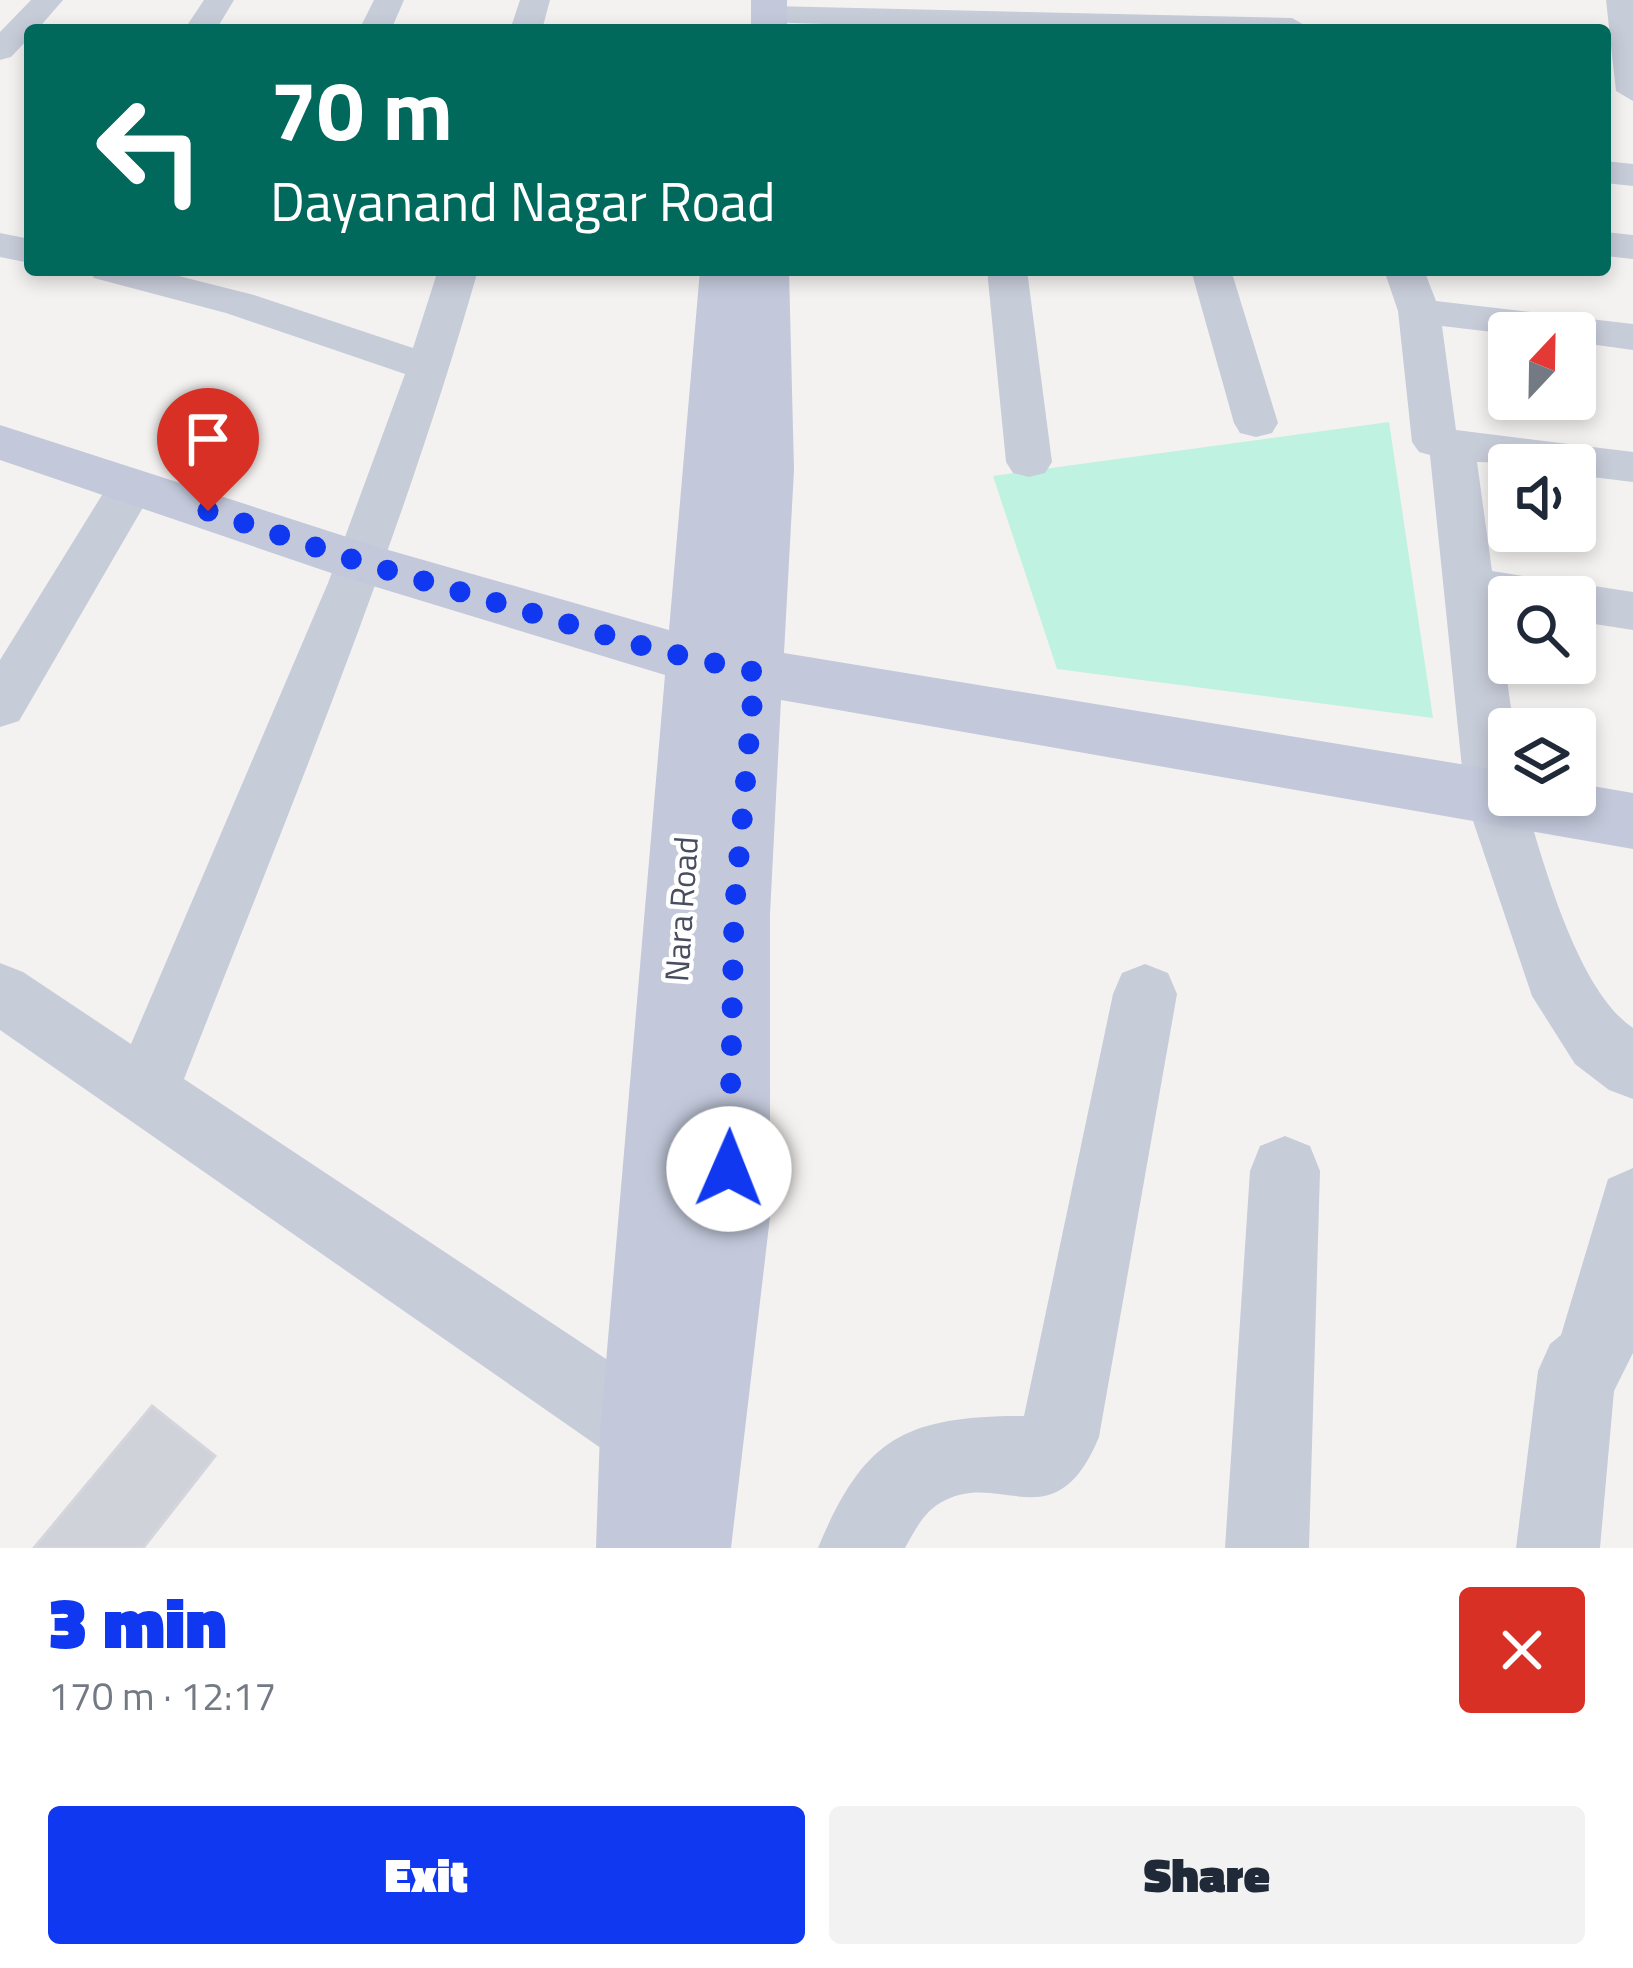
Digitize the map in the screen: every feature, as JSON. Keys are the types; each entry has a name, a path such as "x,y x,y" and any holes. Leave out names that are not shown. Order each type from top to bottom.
{"main road":[{"name":"Nara Road","path":"646,1432 726,667 723,276"},
{"path":"668,1533 728,1217 734,914 726,667 754,626 766,470 766,276"},
{"path":"0,442 360,562 726,667 1488,795"},
{"path":"1596,814 1633,821"}],"street":[{"path":"25,24 48,0"},
{"path":"1621,0 1633,91"},
{"path":"759,15 1289,19"},
{"path":"0,50 24,25"},
{"path":"158,276 249,287 431,368"},
{"path":"144,1094 360,562 431,368 456,276"},
{"path":"1007,276 1029,462"},
{"path":"1213,276 1256,423"},
{"path":"1633,337 1412,290 1435,442 1633,467"},
{"path":"1451,445 1488,748"},
{"path":"0,706 132,485"},
{"path":"1468,586 1488,589"},
{"path":"1596,605 1633,611"},
{"path":"1501,816 1556,976 1598,1042 1633,1067"},
{"path":"0,993 646,1432 668,1533"},
{"path":"860,1548 897,1486 925,1467 978,1454 1039,1458 1059,1437 1145,994"},
{"path":"1267,1548 1285,1171"},
{"path":"1558,1548 1577,1370 1593,1358 1633,1204"}],"green space":[{"path":"1389,422 1433,718 1057,669 993,476"}],"building":[{"path":"152,1406 215,1456 143,1548 34,1548"}],"route":[{"path":"208,511 360,562 656,650 755,672 734,914 729,1169"}]}
